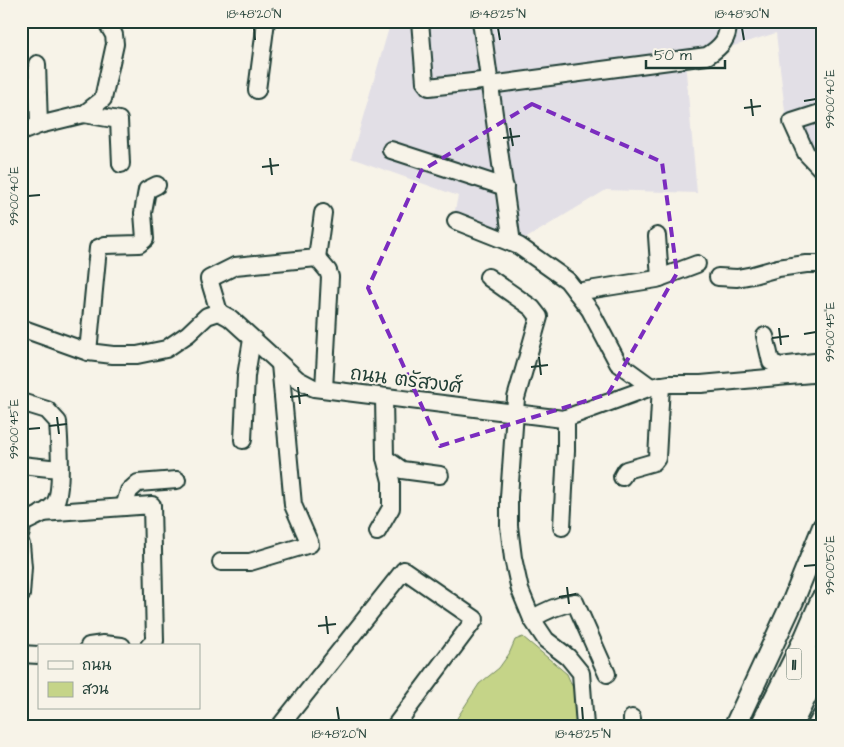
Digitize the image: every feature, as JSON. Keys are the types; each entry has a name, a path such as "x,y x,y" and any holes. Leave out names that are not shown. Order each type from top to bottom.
{"highway":[{"name":"11","path":"763,726 808,638 823,600"},
{"name":"11","path":"789,726 823,657"}],"main road":[{"path":"735,726 794,601 823,527"},
{"path":"818,726 823,717"}],"street":[{"path":"84,114 103,99 115,44 114,35 106,21"},
{"path":"257,90 266,21"},
{"path":"420,21 425,82 429,86 490,83 707,56 716,50 726,38 728,21"},
{"path":"481,21 512,243"},
{"path":"37,64 39,125"},
{"path":"823,112 792,122 806,153 823,171"},
{"path":"21,132 39,125 84,114 119,120 121,164"},
{"path":"391,150 505,187"},
{"path":"88,352 98,248 105,245 139,244 145,239 143,213 147,190 157,185"},
{"path":"323,213 317,258 328,271 330,277 324,389"},
{"path":"456,221 519,246 567,280 590,310 618,363 656,386 657,458 654,462 626,470 622,477"},
{"path":"657,236 660,278"},
{"path":"21,328 88,352 137,355 166,349 188,334 207,316 219,312 209,279 235,266 317,258"},
{"path":"576,292 660,278 697,264"},
{"path":"718,277 737,278 778,268 806,264 823,264"},
{"path":"488,278 532,308 539,318 516,398 509,526 520,590 532,619 546,640 568,657 581,673 585,726"},
{"name":"ถนน ตรัสวงศ์","path":"219,312 230,318 297,379 314,388 563,419 656,386 823,373"},
{"path":"765,336 771,362 780,366 823,361"},
{"path":"243,440 246,376 252,339"},
{"path":"221,562 250,562 310,544 293,504 280,364"},
{"path":"377,532 391,508 391,481 385,458 384,397"},
{"path":"21,402 47,410 58,422 59,469 59,488 55,503 22,524 21,533"},
{"path":"562,527 566,418"},
{"path":"385,458 402,470 440,475"},
{"path":"21,465 59,469"},
{"path":"124,507 129,491 138,483 177,480"},
{"path":"42,513 152,505 155,641 151,644"},
{"path":"21,544 23,567 21,594"},
{"path":"280,726 404,570 475,619 395,726"},
{"path":"532,619 549,609 574,602 608,674"},
{"path":"21,654 38,655"}],"highlighted area":[{"path":"532,104 662,162 677,273 608,394 440,446 368,288 421,171"}],"shaded area":[{"path":"391,21 823,21 823,173 787,129 776,33 685,61 697,193 606,190 520,242 451,229 458,196 351,158"}],"green space":[{"path":"523,637 567,674 576,695 580,726 452,726 479,684 499,668 509,654 515,640"}]}
